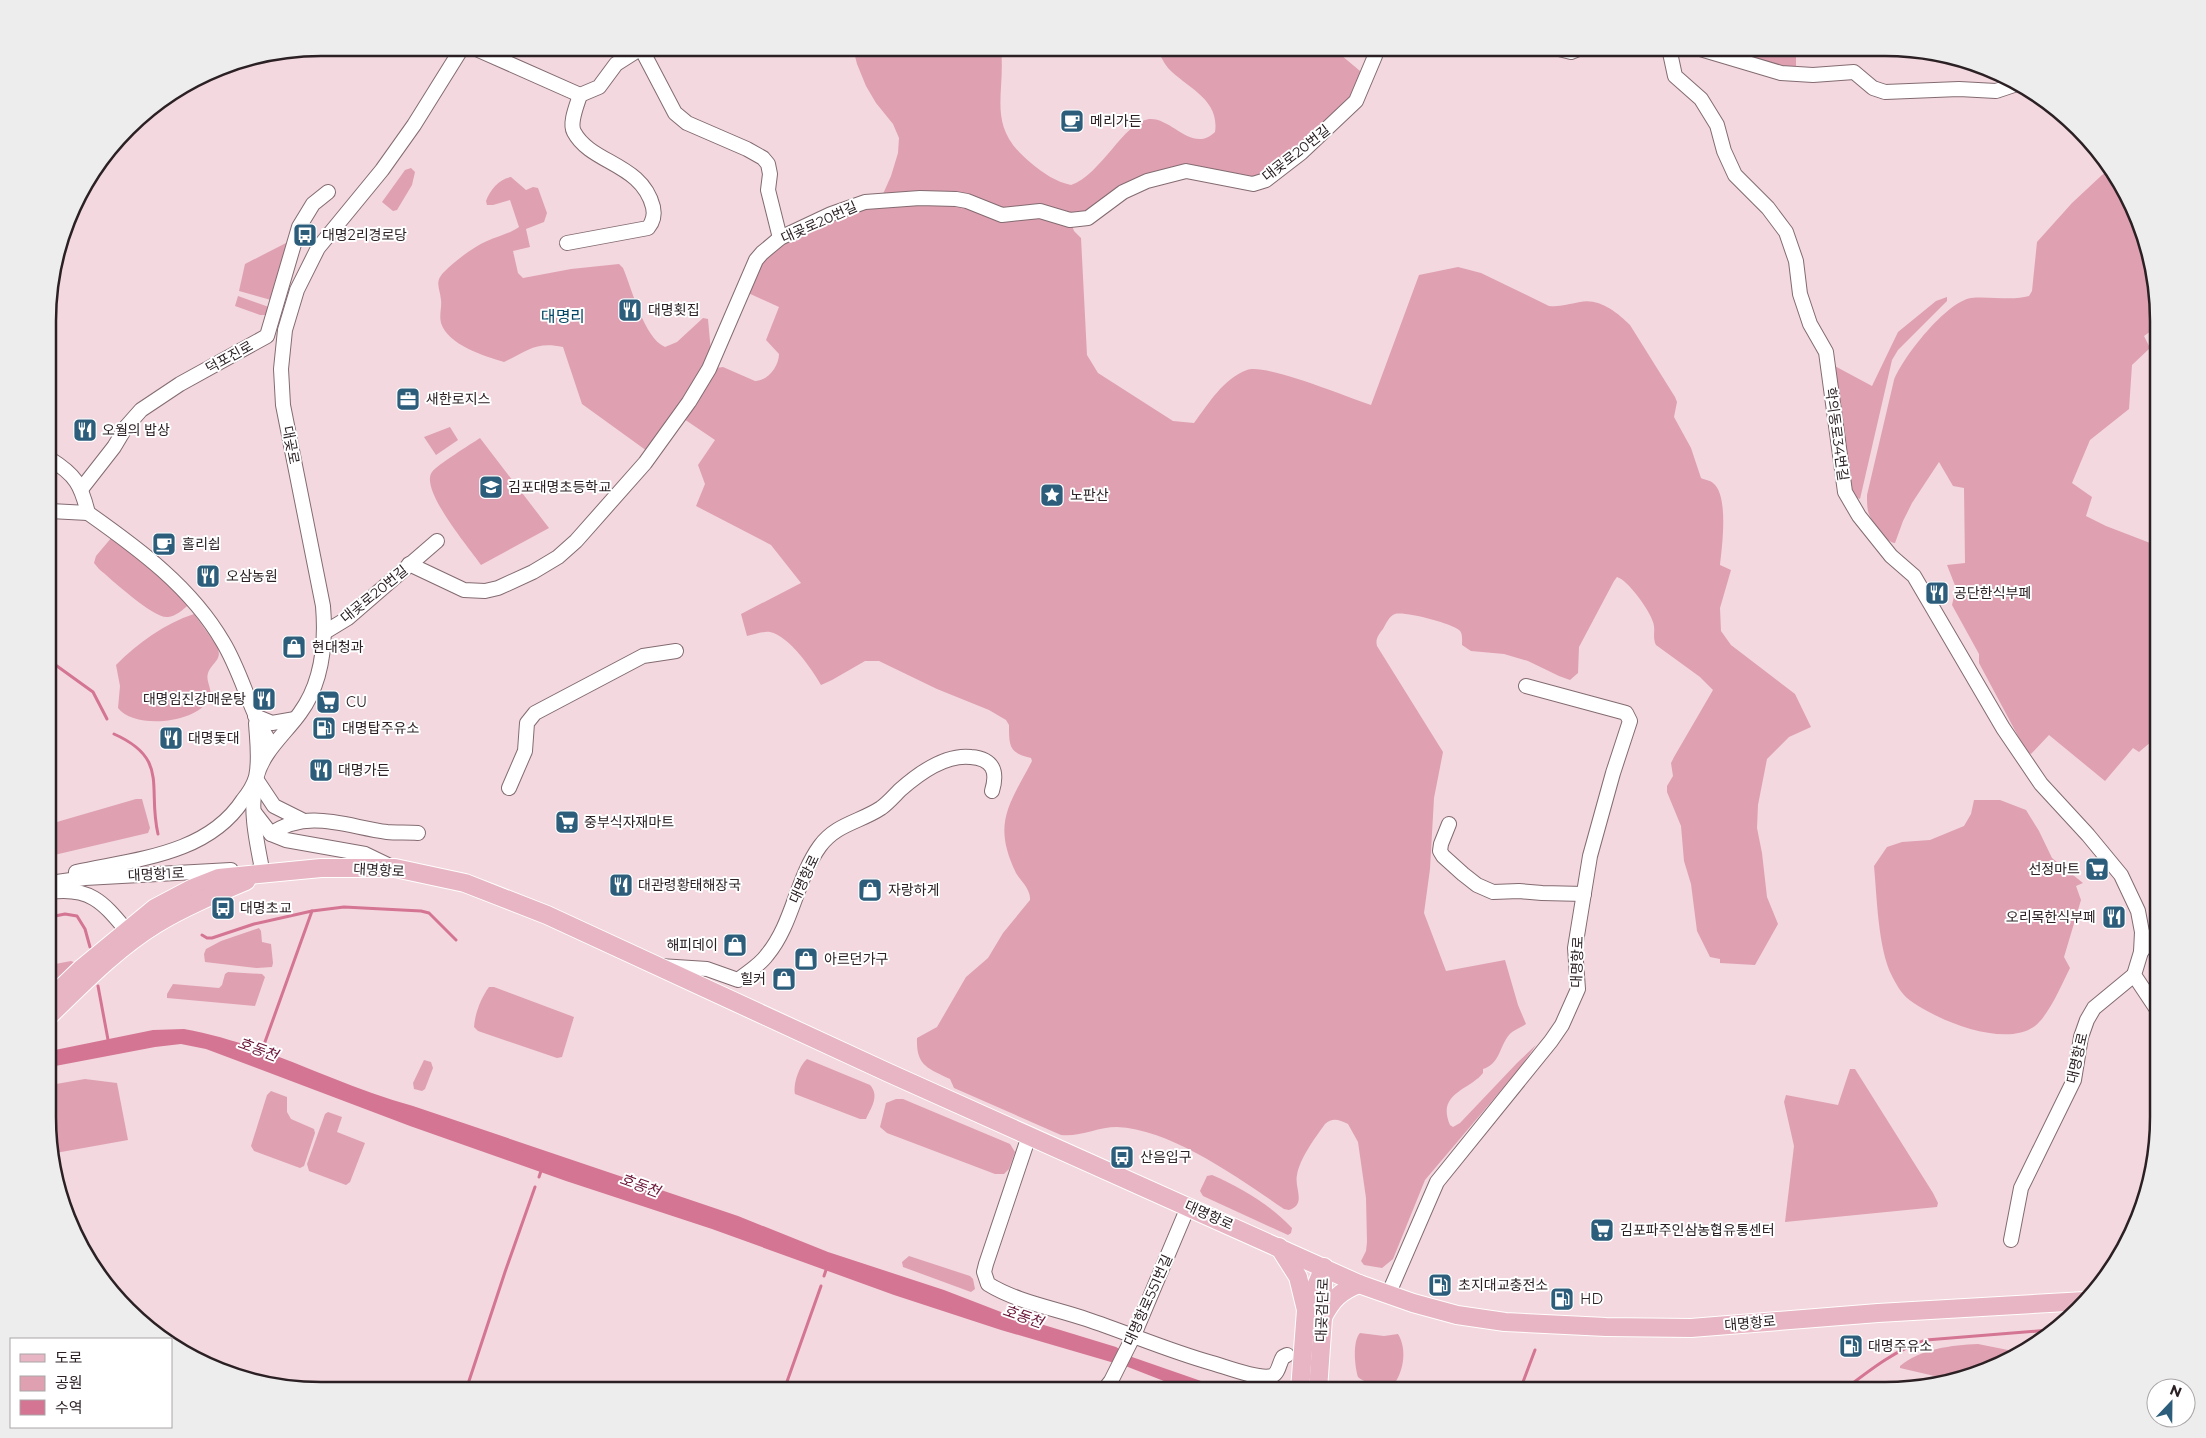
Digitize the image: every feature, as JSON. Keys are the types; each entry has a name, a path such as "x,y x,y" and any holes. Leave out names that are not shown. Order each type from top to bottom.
{"main road":[{"name":"대명항로","path":"56,994 130,935 188,906 263,874 321,868 395,868 465,883 547,915 1029,1136 1279,1246 1359,1284 1388,1295 1457,1315 1505,1322 1691,1328 1878,1313 2072,1304"},
{"name":"대명항로","path":"56,1009 130,935"},
{"path":"1279,1246 1298,1277 1306,1310"},
{"name":"대곶검단로","path":"1300,1382 1306,1310 1324,1267"},
{"name":"대곶검단로","path":"1318,1382 1323,1318 1324,1267"},
{"path":"1323,1318 1332,1301 1339,1294 1359,1284"}],"street":[{"name":"대곶로","path":"263,874 253,811 256,778 272,745 295,719 311,694 321,660 325,632 323,606 283,405 281,369 285,330 297,290 318,248 382,170 414,125 457,56"},
{"path":"492,56 580,95 599,87 620,59 626,56"},
{"path":"646,56 675,113 680,118 756,154 768,164 770,174 768,190 780,238"},
{"name":"대곶로20번길","path":"325,632 348,618 409,564 464,590 485,592 533,572 558,557 576,541 645,463 688,402 709,369 756,260 780,238 842,209 879,200 956,199 967,201 1002,215 1040,211 1070,220 1088,218 1123,192 1146,181 1186,171 1253,184 1266,180 1301,153 1356,101 1375,56"},
{"name":"학의동로34번길","path":"1670,56 1675,76 1700,99 1718,124 1724,151 1735,175 1768,208 1786,232 1796,262 1800,294 1808,316 1826,352 1845,492 1859,516 1891,556 1914,576 2003,728 2041,784 2088,835 2121,875 2138,911 2142,932 2141,952"},
{"path":"1724,56 1781,73 1813,75 1854,72 1873,88 1885,92 1959,88 1996,91 2008,87"},
{"path":"567,244 648,228 654,218 648,194 637,179 588,146 574,132 573,126 580,95"},
{"name":"덕포진로","path":"82,488 114,447 126,427 141,410 180,384 267,336 299,228 313,204 328,192"},
{"path":"56,464 70,474 82,488 88,513"},
{"path":"56,511 88,513 123,538 186,590 223,641 234,662 261,729 272,745"},
{"path":"409,564 437,541"},
{"path":"510,788 525,751 527,723 535,713 643,656 676,651"},
{"name":"대명항로","path":"1388,1295 1437,1182 1551,1041 1570,1008 1578,989 1575,948 1596,829 1630,721 1626,713 1526,686"},
{"path":"255,716 272,723 295,719"},
{"path":"56,880 74,872 166,853 194,843 216,830 235,812 256,778 255,716"},
{"name":"대명항로","path":"657,966 696,966 716,971 738,980 762,962 774,946 813,856 833,831 879,810 916,778 953,758 974,757 990,764 994,769 995,776 992,791"},
{"path":"256,778 274,806 304,821"},
{"path":"253,811 271,834 296,842 365,854 395,868"},
{"path":"271,834 286,826 304,821 326,820 388,832 418,833"},
{"path":"1448,824 1440,851 1453,866 1477,885 1500,893 1519,890 1542,893 1584,894"},
{"name":"대명항1로","path":"56,882 85,878 242,869 263,874"},
{"path":"56,892 80,892 90,895 107,909 130,935"},
{"path":"2150,940 2141,952 2134,975 2150,999"},
{"name":"대명항로","path":"2011,1240 2021,1188 2074,1080 2081,1037 2087,1020 2094,1008 2134,975"},
{"path":"1029,1136 986,1264 984,1272 988,1284 1009,1295 1206,1362 1265,1377 1273,1376 1283,1357 1287,1355"},
{"name":"대명항로551번길","path":"1109,1382 1132,1337 1188,1207"}],"green space":[{"path":"855,56 1001,56 1001,110 1008,136 1017,149 1045,174 1071,185 1092,171 1130,129 1140,122 1149,119 1157,120 1190,137 1198,139 1207,138 1215,132 1215,121 1207,103 1168,68 1161,56 1342,56 1366,76 1356,101 1266,180 1186,171 1070,220 1074,231 1081,238 1087,355 1098,373 1173,421 1194,423 1211,400 1231,379 1247,370 1257,369 1308,382 1371,405 1419,275 1458,267 1481,273 1549,306 1561,306 1587,301 1601,304 1619,315 1630,325 1675,397 1677,402 1674,417 1691,448 1701,478 1712,482 1718,489 1723,509 1720,565 1731,570 1720,608 1721,631 1731,645 1795,694 1811,727 1789,737 1767,759 1758,805 1757,828 1767,897 1778,924 1755,965 1720,963 1720,959 1710,957 1697,931 1691,884 1684,861 1681,826 1667,792 1667,786 1673,776 1671,763 1713,690 1700,677 1656,645 1654,625 1651,617 1638,596 1622,579 1617,577 1614,581 1579,647 1578,673 1570,680 1528,661 1504,654 1471,651 1462,645 1462,635 1459,630 1438,621 1417,616 1393,615 1378,637 1377,646 1443,752 1434,798 1430,869 1424,913 1446,971 1505,960 1518,1005 1526,1024 1509,1035 1496,1059 1489,1067 1483,1069 1483,1073 1477,1079 1456,1093 1451,1099 1447,1106 1450,1125 1453,1127 1460,1123 1536,1045 1519,1069 1425,1180 1393,1259 1382,1268 1364,1265 1361,1261 1366,1251 1367,1242 1366,1198 1358,1142 1348,1124 1339,1120 1331,1120 1325,1124 1317,1135 1305,1155 1297,1175 1299,1200 1289,1210 1284,1209 1226,1170 1160,1136 1117,1127 1075,1135 1061,1135 954,1088 950,1079 930,1069 921,1060 917,1047 917,1038 937,1027 966,977 988,958 1003,933 1030,900 1027,889 1016,873 1009,856 1004,827 1006,815 1016,790 1032,761 1031,758 1018,754 1012,748 1009,738 1009,725 1006,720 989,710 937,689 879,661 865,661 821,685 799,654 785,640 770,632 747,636 741,614 801,583 771,545 696,506 705,484 698,465 715,440 684,419 716,368 723,367 755,381 768,376 775,368 779,354 766,340 779,307 746,292 760,263 777,247 883,194 898,153 899,138 893,124 876,103 866,86"},
{"path":"1740,56 1796,56 1796,72"},
{"path":"411,168 415,172 412,185 397,210 393,211 382,202 405,170"},
{"path":"2105,174 2114,189 2136,236 2145,270 2150,321 2150,332 2144,336 2150,348 2132,365 2129,409 2090,440 2072,483 2092,497 2086,516 2150,543 2150,743 2139,752 2133,748 2105,781 2049,735 2031,754 2026,751 1979,663 1979,654 1952,605 1956,588 1947,565 1965,563 1964,488 1953,486 1939,462 1912,503 1895,543 1887,539 1879,530 1872,520 1867,505 1867,495 1894,380 1906,358 1926,332 1950,309 1961,302 1971,298 2016,298 2029,296 2032,291 2037,242 2072,203"},
{"path":"511,177 526,190 533,187 538,188 547,213 544,222 526,229 530,247 513,251 518,273 523,278 571,269 619,264 623,268 645,324 651,334 665,347 677,342 703,318 708,319 711,352 696,381 647,451 582,404 563,347 554,345 539,346 504,362 477,353 459,343 451,338 441,323 438,282 441,276 448,268 476,247 519,227 510,200 493,205 487,205 486,201 496,186 503,180"},
{"path":"288,242 271,300 239,291 245,264"},
{"path":"238,296 268,307 266,315 260,315 235,306"},
{"path":"1947,297 1947,301 1898,350 1892,360 1860,499 1855,497 1849,489 1831,364 1872,386 1898,332 1936,301"},
{"path":"450,427 458,440 436,455 424,437"},
{"path":"480,438 549,528 481,565 447,519 439,505 430,480 435,469"},
{"path":"112,537 154,569 188,605 174,615 162,616 143,605 99,569 94,563 96,556"},
{"path":"194,614 219,651 218,658 207,676 211,692 209,699 192,714 165,721 138,719 126,715 118,708 120,686 116,665 152,635 172,623"},
{"path":"136,799 142,799 150,828 148,833 56,855 56,822"},
{"path":"1974,800 2000,800 2026,810 2052,858 2083,883 2076,886 2081,900 2064,957 2070,968 2045,1015 2035,1026 2022,1032 2006,1034 1988,1033 1969,1028 1934,1014 1907,998 1898,987 1887,965 1881,938 1874,866 1887,847 1902,842 1930,840 1964,826 1971,814"},
{"path":"259,928 262,942 271,944 272,967 257,968 205,962 204,954 206,949 221,941"},
{"path":"71,961 76,963 56,981 56,964"},
{"path":"228,972 262,974 265,977 255,1006 167,998 167,994 173,984 219,988 222,985 225,974"},
{"path":"489,987 494,987 574,1017 562,1057 557,1058 478,1031 474,1027 476,1016 481,1001"},
{"path":"807,1059 870,1085 873,1089 874,1098 866,1119 860,1119 795,1094 797,1075"},
{"path":"424,1060 431,1062 433,1068 425,1089 422,1091 414,1089 413,1083"},
{"path":"1850,1069 1855,1069 1933,1193 1938,1203 1937,1207 1785,1222 1794,1146 1784,1102 1786,1095 1838,1105"},
{"path":"85,1079 117,1083 128,1140 59,1152 56,1117 56,1084"},
{"path":"271,1091 287,1097 287,1112 291,1119 314,1129 315,1133 304,1166 300,1168 254,1151 251,1146 267,1095"},
{"path":"896,1099 903,1099 1010,1144 1015,1152 1009,1169 1004,1174 995,1174 887,1133 880,1127 886,1103"},
{"path":"328,1112 342,1117 337,1132 365,1143 350,1182 346,1185 309,1171 307,1164 325,1114"},
{"path":"1212,1175 1234,1185 1275,1212 1292,1228 1291,1233 1288,1235 1203,1196 1200,1191 1207,1176"},
{"path":"909,1256 970,1276 973,1279 975,1289 971,1292 903,1267 902,1262"},
{"path":"1360,1333 1384,1336 1398,1334 1403,1346 1403,1359 1401,1372 1396,1382 1368,1382 1358,1377 1355,1361 1357,1337"},
{"path":"1978,1344 2009,1350 1970,1368 1937,1377 1900,1368 1908,1360 1927,1352 1958,1345"}],"water":[{"name":"호동천","path":"184,1029 214,1035 243,1044 384,1097 738,1216 828,1252 944,1290 1001,1312 1116,1347 1132,1357 1204,1382 1166,1382 1128,1367 1001,1330 894,1295 712,1229 566,1181 410,1126 206,1049 181,1044 155,1047 56,1066 56,1050 153,1030"}],"waterway":[{"path":"56,665 93,692 107,719"},
{"path":"114,734 132,744 150,764 153,776 155,817 158,834"},
{"name":"호동천","path":"261,1053 312,911 344,907 421,911 429,913 456,940"},
{"path":"202,935 212,938 254,924 312,911"},
{"path":"56,916 65,914 77,916 85,929 90,947"},
{"path":"98,986 109,1045"},
{"path":"539,1177 542,1168"},
{"path":"469,1382 535,1187"},
{"path":"824,1276 827,1267"},
{"path":"787,1382 821,1286"},
{"path":"1854,1382 1893,1355 1926,1340 2041,1331"},
{"path":"1523,1382 1535,1350"}],"place":[{"name":"메리가든","path":"1072,121"},
{"name":"대명2리경로당","path":"305,235"},
{"name":"대명횟집","path":"630,310"},
{"name":"새한로지스","path":"408,399"},
{"name":"오월의 밥상","path":"85,430"},
{"name":"김포대명초등학교","path":"491,487"},
{"name":"노판산","path":"1052,495"},
{"name":"홀리쉽","path":"164,544"},
{"name":"오삼농원","path":"208,576"},
{"name":"공단한식부페","path":"1937,593"},
{"name":"현대청과","path":"294,647"},
{"name":"대명임진강매운탕","path":"264,699"},
{"name":"CU","path":"328,702"},
{"name":"대명탑주유소","path":"324,728"},
{"name":"대명돛대","path":"171,738"},
{"name":"대명가든","path":"321,770"},
{"name":"중부식자재마트","path":"567,822"},
{"name":"선정마트","path":"2097,869"},
{"name":"대관령황태해장국","path":"621,885"},
{"name":"자랑하게","path":"870,890"},
{"name":"대명초교","path":"223,908"},
{"name":"오리목한식부페","path":"2114,917"},
{"name":"해피데이","path":"735,945"},
{"name":"아르던가구","path":"806,959"},
{"name":"힐커","path":"784,979"},
{"name":"산음입구","path":"1122,1157"},
{"name":"김포파주인삼농협유통센터","path":"1602,1230"},
{"name":"초지대교충전소","path":"1440,1285"},
{"name":"HD","path":"1562,1299"},
{"name":"대명주유소","path":"1851,1346"}],"district":[{"name":"대명리","path":"563,316"}]}
